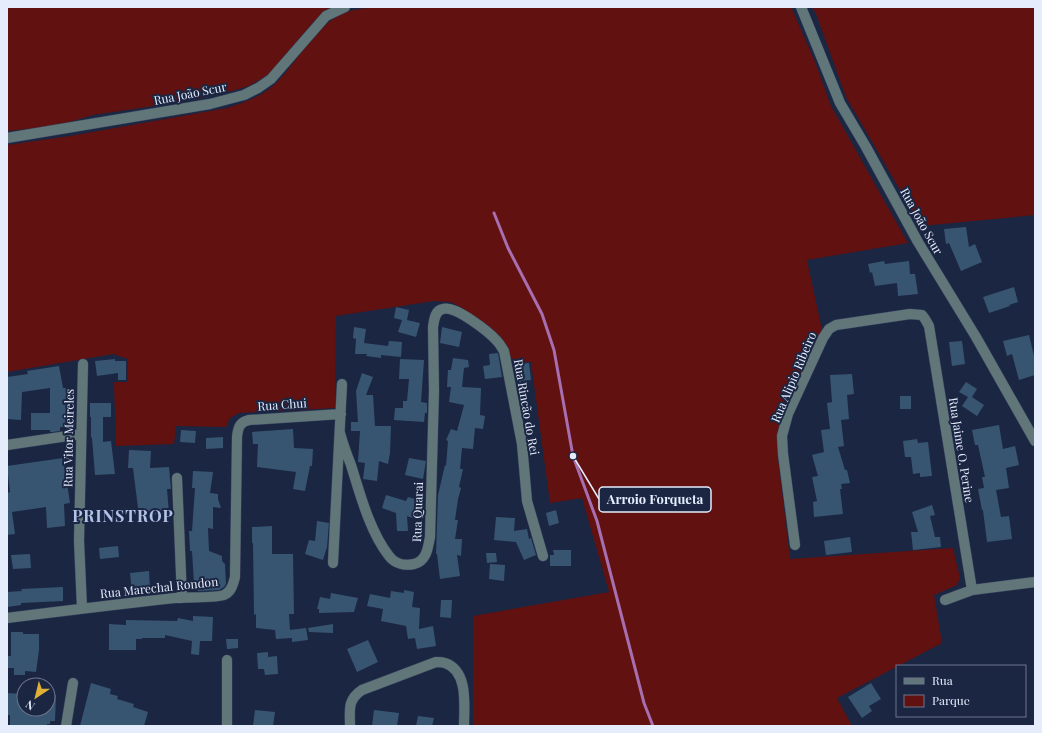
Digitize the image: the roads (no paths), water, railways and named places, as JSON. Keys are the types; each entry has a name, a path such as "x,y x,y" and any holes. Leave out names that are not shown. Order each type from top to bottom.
{"street":[{"name":"Rua João Scur","path":"7,138 210,104 244,95 271,79 326,16 345,7"},
{"name":"Rua João Scur","path":"801,7 840,103 918,242 976,337 1035,441"},
{"name":"Rua Rincão do Rei","path":"434,318 442,308 459,313 481,327 498,342 504,351 522,444 527,501 543,556"},
{"name":"Rua Alipio Ribeiro","path":"795,545 782,454 782,436 788,414 823,338 829,328 836,324 910,314 922,315"},
{"name":"Rua Jaime O. Perine","path":"922,315 926,319 928,326 972,590"},
{"name":"Rua Quarai","path":"340,433 367,512 379,539 390,557 398,563 406,565 417,564 424,558 428,549 430,537 434,391 434,318"},
{"name":"Rua Vitor Meireles","path":"82,608 79,541 83,364"},
{"path":"333,564 342,384"},
{"name":"Rua Chui","path":"237,437 239,425 243,421 341,414"},
{"path":"7,445 81,434"},
{"name":"Rua Marechal Rondon","path":"7,618 82,608 223,595 229,591 233,585 235,570 237,437"},
{"path":"177,478 182,598"},
{"path":"945,600 972,590 1035,582"},
{"path":"227,660 227,726"},
{"path":"350,726 350,707 352,699 362,690 436,662 445,663 452,667 462,681 464,726"},
{"path":"66,726 73,683"}],"waterway":[{"path":"494,213 508,248 542,314 554,350 573,456 597,521 644,703 653,726"}],"place":[{"name":"Arroio Forqueta","path":"573,456"}],"district":[{"name":"PRINSTROP","path":"123,515"}]}
